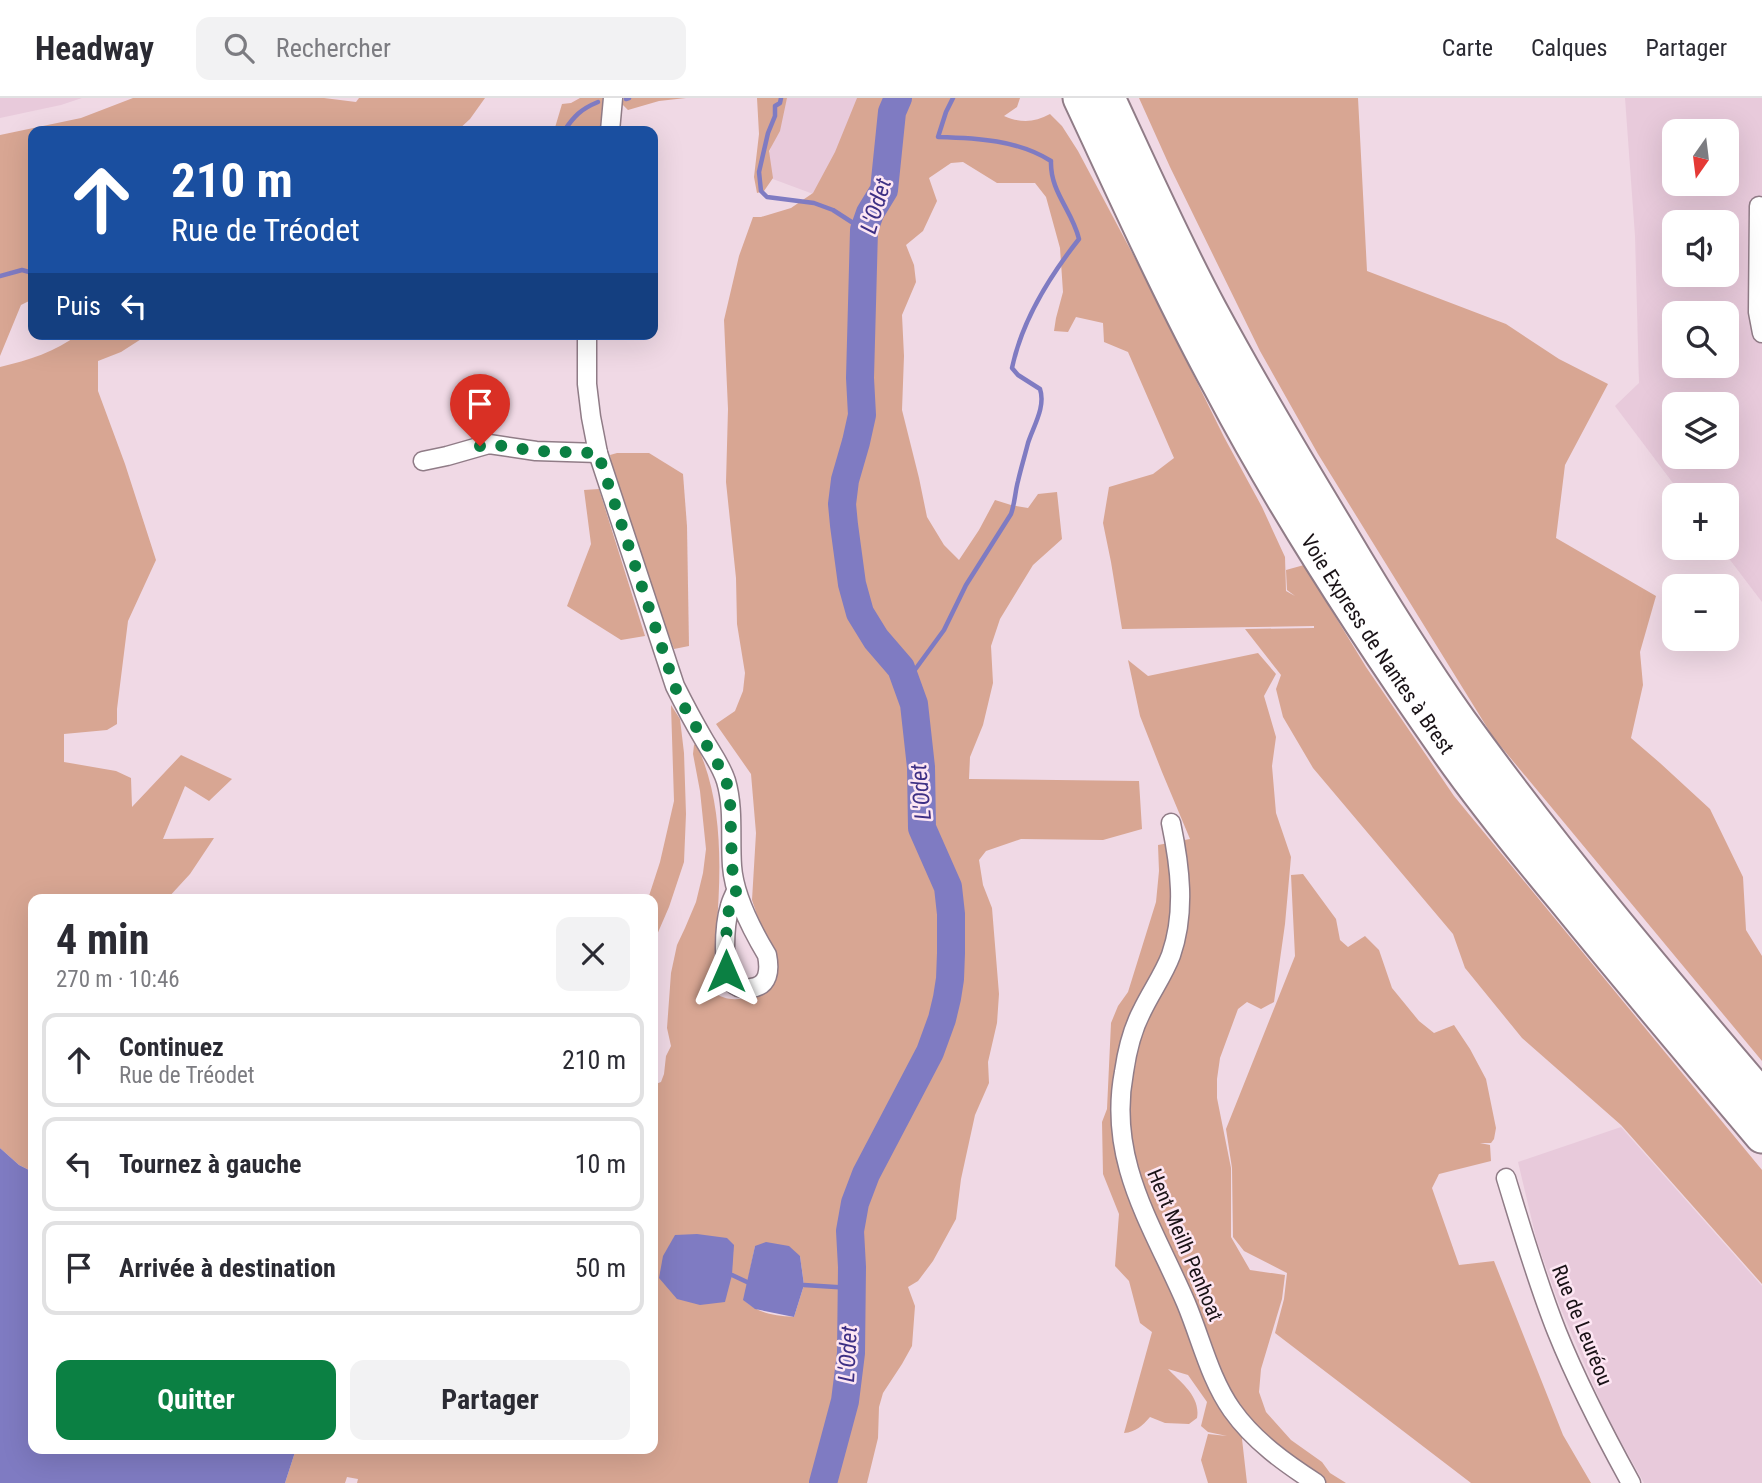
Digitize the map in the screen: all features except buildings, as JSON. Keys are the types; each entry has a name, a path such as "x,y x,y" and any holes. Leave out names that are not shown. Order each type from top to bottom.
{"highway":[{"name":"Voie Express de Nantes à Brest","path":"1080,98 1156,261 1220,386 1310,541 1377,646 1451,755 1528,855 1762,1136"},
{"name":"Voie Express de Nantes à Brest","path":"1108,98 1170,232 1246,376 1407,644 1459,720 1552,844 1762,1097"}],"street":[{"path":"610,126 613,98"},
{"path":"1759,206 1758,312 1762,332"},
{"path":"587,340 590,417 608,488 675,687 726,780 730,798 732,867 736,891 770,966 764,982 753,988 732,984 726,971 724,957 729,908 736,891"},
{"path":"423,461 489,444 536,451 598,453"},
{"name":"Hent Meilh Penhoat","path":"1171,824 1179,866 1178,923 1171,956 1136,1023 1127,1055 1121,1101 1126,1159 1134,1190 1185,1300 1226,1401 1263,1445 1315,1483"},
{"name":"Rue de Leuréou","path":"1506,1178 1556,1330 1593,1413 1631,1483"}],"shaded area":[{"path":"0,98 82,98 0,118"},
{"path":"133,98 324,98 356,102 359,98 485,98 462,126 43,126 81,118"},
{"path":"580,98 603,98 600,126 555,126 562,104"},
{"path":"624,98 686,98 659,101 628,110 622,104"},
{"path":"757,98 787,98 780,131 769,151 773,178 764,191 757,193 754,177 759,134"},
{"path":"787,98 862,98 824,198 762,175"},
{"path":"857,98 1020,98 1017,107 1004,116 1027,121 1050,114 1062,126 1146,279 1224,437 1262,507 1285,557 1286,591 1295,596 1287,590 1286,570 1304,565 1366,667 1454,796 1762,1170 1762,1284 1621,1125 1522,1038 1465,968 1453,934 1313,768 1283,717 1276,689 1281,675 1245,629 1314,626 1122,629 1103,523 1109,487 1153,474 1174,458 1128,352 1104,342 1103,323 1076,317 1068,332 1054,331 1063,292 1060,248 1046,197 1035,183 997,183 963,162 951,163 929,178 937,201 923,231 906,245 914,265 916,282 902,315 902,410 927,517 944,545 959,560 995,500 1028,508 1038,494 1057,492 1062,539 1033,565 1000,619 991,646 993,683 983,725 970,757 969,779 1139,781 1142,829 1103,840 1021,839 986,851 979,860 983,885 992,908 999,994 997,1023 988,1062 989,1083 975,1115 961,1179 956,1219 933,1261 918,1281 908,1287 915,1306 912,1346 883,1393 879,1407 878,1438 867,1483 357,1483 358,1479 347,1477 345,1483 285,1483 294,1454 658,1454 658,1083 664,1074 666,1056 671,1046 667,1028 671,973 677,945 696,902 706,849 693,754 696,743 707,772 718,834 719,897 712,991 725,998 738,999 764,990 761,927 752,900 756,833 751,774 716,724 735,711 743,691 745,673 737,624 736,578 726,482 728,409 724,320 739,256 753,217 791,208 813,193 835,152","holes":["755,1246 800,1256 804,1285 794,1317 761,1311 750,1305 744,1300"]},
{"path":"1139,98 1358,98 1367,271 1506,324 1559,359 1608,384 1565,465 1556,538 1656,596 1640,652 1643,685 1631,738 1710,809 1743,877 1746,930 1762,956 1762,1061 1493,737 1318,454 1260,351"},
{"path":"1625,98 1762,98 1762,602 1730,560 1739,560 1739,483 1673,483 1662,469 1739,469 1739,392 1662,392 1662,468 1615,406 1639,383 1635,236"},
{"path":"28,129 28,302 21,305 0,356 0,135"},
{"path":"70,340 140,340 121,352 98,361 98,391 156,560 128,621 117,724 107,730 64,734 64,762 116,771 131,778 132,807 181,755 232,779 209,801 185,786 163,839 214,838 190,874 172,894 28,894 28,1170 0,1148 0,367 61,346"},
{"path":"649,453 683,474 687,526 689,646 674,649 646,575 614,483 610,455"},
{"path":"599,489 645,636 621,640 567,606 591,544 584,490"},
{"path":"1258,653 1276,674 1264,696 1276,737 1272,766 1276,813 1291,857 1274,1002 1261,1009 1247,1002 1238,1009 1220,1058 1217,1098 1231,1168 1231,1237 1250,1270 1285,1275 1282,1299 1261,1369 1259,1392 1266,1412 1291,1440 1346,1483 1326,1483 1292,1461 1246,1425 1242,1439 1247,1483 1208,1483 1201,1460 1208,1434 1227,1436 1208,1432 1201,1426 1207,1402 1188,1375 1168,1369 1193,1396 1197,1418 1189,1424 1165,1423 1150,1417 1139,1428 1124,1433 1152,1332 1140,1323 1129,1281 1115,1266 1119,1214 1103,1174 1102,1122 1107,1109 1111,1023 1128,992 1156,902 1158,845 1190,839 1140,716 1128,660 1148,676"},
{"path":"671,705 680,719 684,753 684,862 658,932 658,894 650,894 674,801"},
{"path":"1303,874 1336,919 1340,940 1348,947 1365,936 1379,950 1392,988 1419,1021 1434,1033 1454,1025 1486,1079 1496,1128 1491,1143 1480,1143 1490,1145 1491,1161 1439,1174 1432,1188 1459,1265 1494,1261 1563,1435 1591,1483 1471,1483 1275,1333 1284,1299 1287,1273 1244,1251 1233,1237 1232,1168 1226,1129 1295,956 1291,875"},
{"path":"1621,1127 1762,1286 1762,1483 1644,1483 1607,1417 1559,1304 1537,1242 1518,1162"},
{"path":"0,1148 28,1170 28,1454 294,1454 285,1483 0,1483"},
{"path":"697,1234 727,1238 734,1245 732,1275 725,1302 700,1305 677,1299 659,1278 663,1256 675,1235"},
{"path":"766,1242 789,1246 800,1256 804,1285 794,1317 755,1309 743,1300 755,1246"}],"waterway":[{"path":"781,98 780,103 775,106 775,116 759,172 761,191 767,197 814,203 833,210 864,230"},
{"name":"L'Odet","path":"823,1483 845,1401 851,1353 850,1231 855,1203 866,1174 930,1052 942,1019 950,979 951,914 948,887 922,828 921,767 914,704 901,668 876,639 860,613 852,584 842,504 845,480 862,415 860,378 864,230 870,213 884,190 892,112 898,98"},
{"path":"906,682 944,630 966,585 1011,514 1028,443 1041,403 1040,389 1012,368 1022,333 1038,300 1079,239 1054,182 1051,161 1011,144 982,139 938,137 953,98"},
{"path":"568,126 578,114 598,102"},
{"path":"0,276 22,270 28,272"},
{"path":"732,1275 747,1282"},
{"path":"804,1285 851,1288"}],"route":[{"path":"480,446 489,444 536,451 598,453 675,687 726,780 730,798 732,867 736,891 729,908 724,957 726,971"}]}
